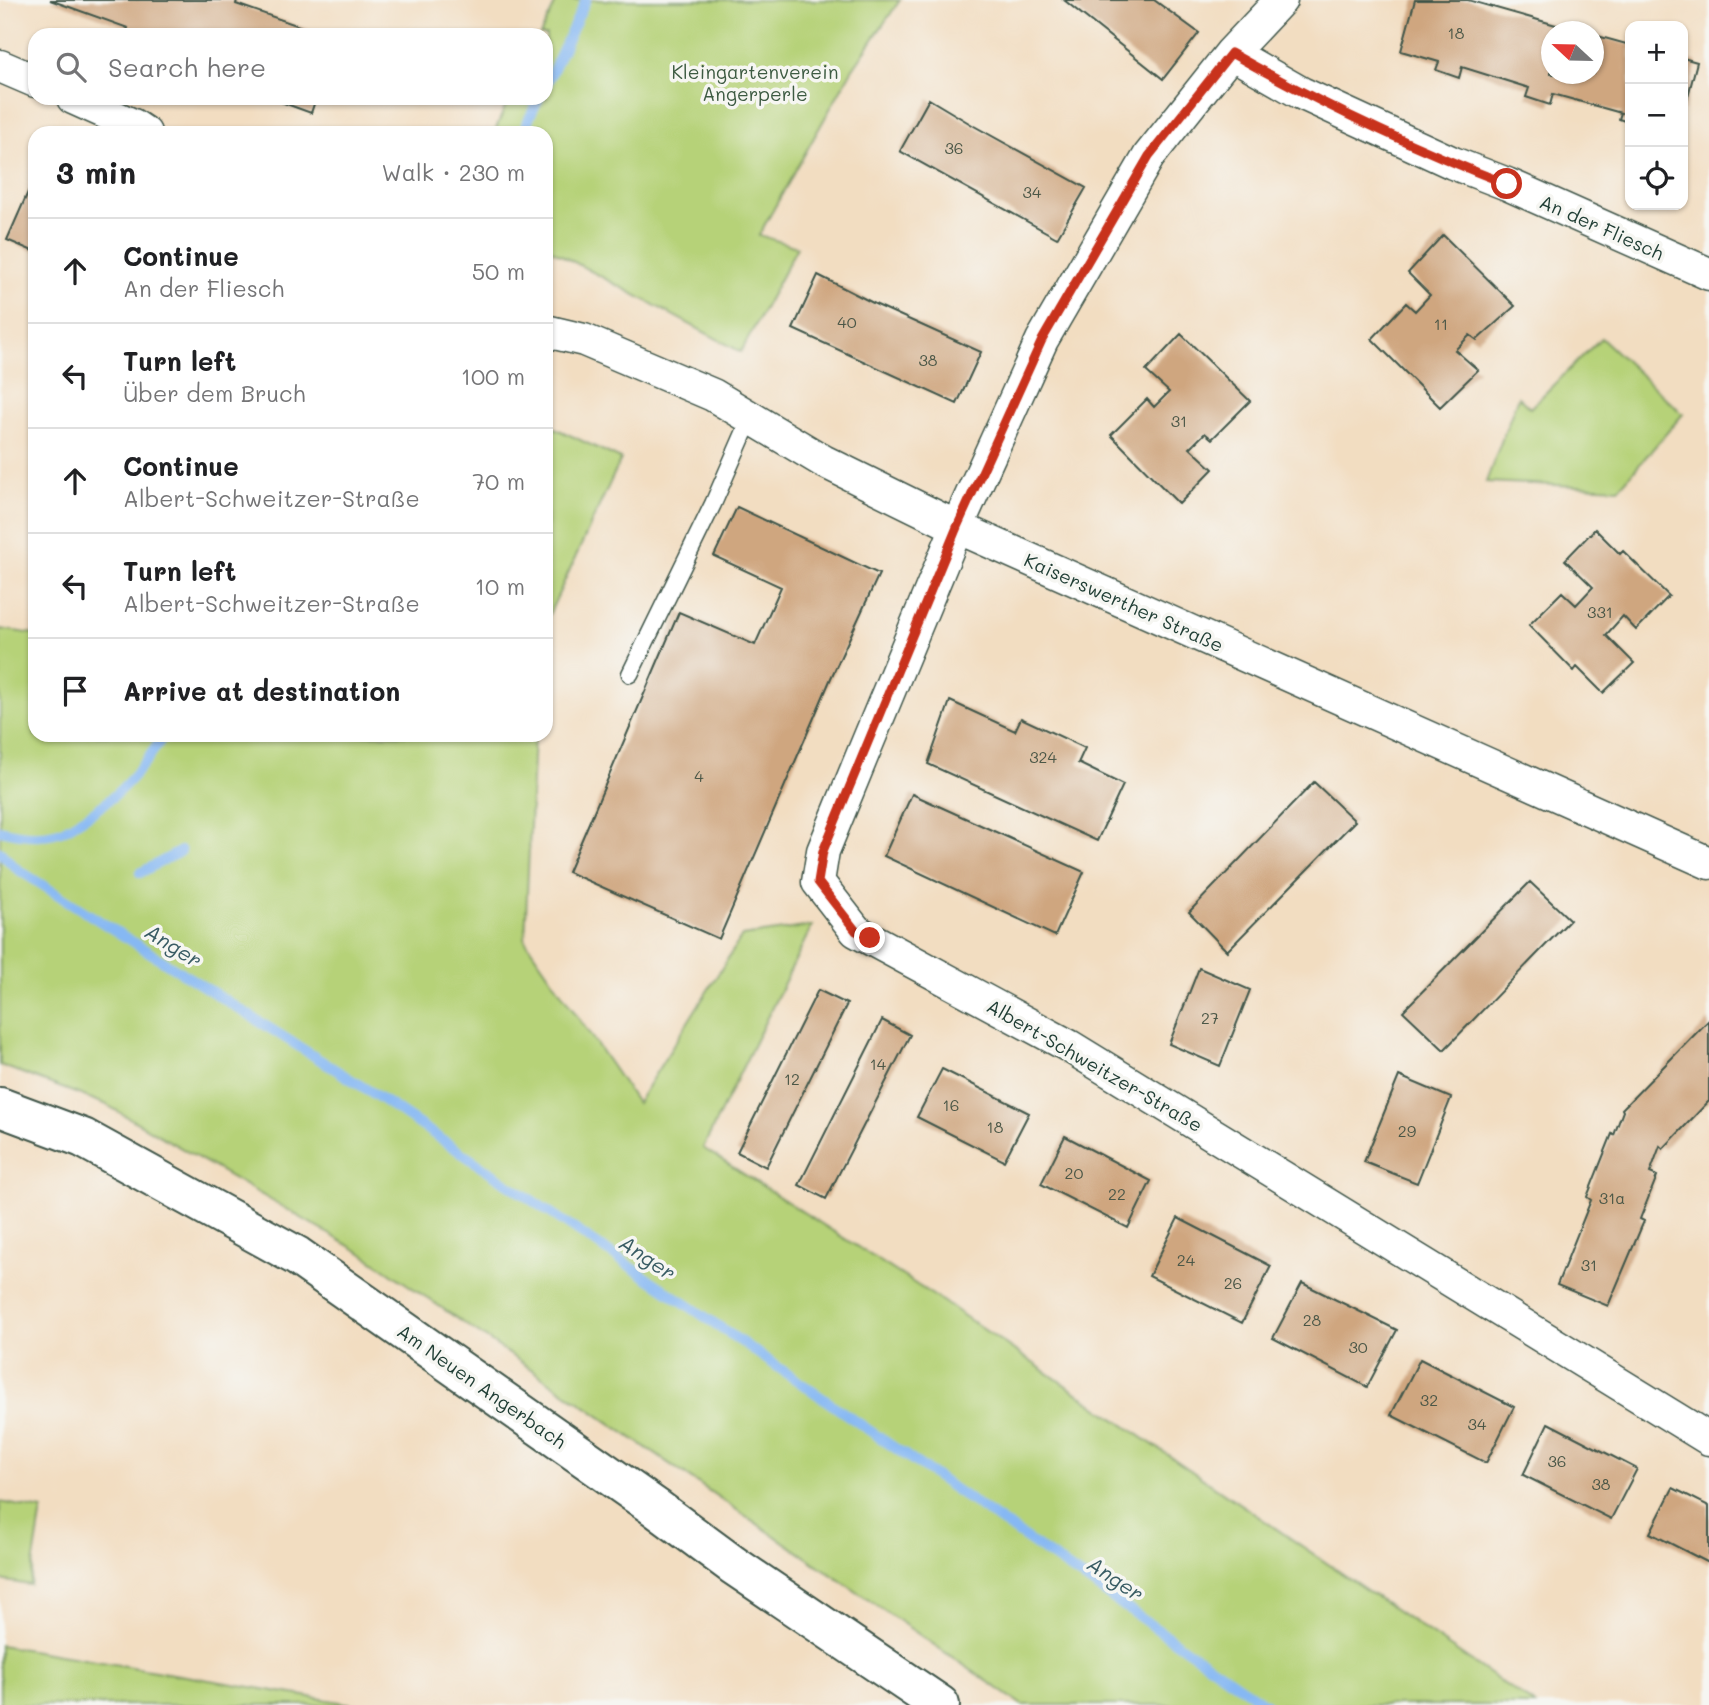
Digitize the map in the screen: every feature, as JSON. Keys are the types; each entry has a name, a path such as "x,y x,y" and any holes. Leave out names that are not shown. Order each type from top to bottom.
{"street":[{"name":"Albert-Schweitzer-Straße","path":"1281,0 1231,53 1149,156 1042,340 957,527 823,851 818,882 856,931 1069,1046 1709,1438"},
{"name":"An der Fliesch","path":"1231,53 1301,93 1453,163 1507,184 1709,274"},
{"path":"0,66 28,78"},
{"path":"89,105 134,126"},
{"name":"Kaiserswerther Straße","path":"553,333 584,340 702,390 823,461 957,527 1709,863"},
{"name":"Am Neuen Angerbach","path":"0,1107 83,1138 297,1256 733,1564 940,1705"}],"lane":[{"path":"630,674 713,504 751,417"}],"green space":[{"name":"Kleingartenverein Angerperle","path":"557,0 900,0 852,70 759,235 797,247 741,352 553,251 553,126 497,126 506,105 553,105 553,28 543,28"},
{"path":"1601,338 1683,414 1619,488 1486,482 1518,397 1530,408"},
{"path":"553,427 621,459 553,606"},
{"path":"0,629 28,633 28,742 534,742 525,940 637,1103 742,936 812,926 703,1148 942,1301 1535,1705 1022,1705 360,1252 105,1104 0,1065"},
{"path":"0,1502 42,1510 30,1585 0,1580"},
{"path":"0,1645 358,1705 0,1705"}],"building":[{"path":"50,0 237,0 236,4 305,28 128,28"},
{"path":"1064,0 1154,0 1199,33 1163,79"},
{"path":"1415,0 1468,0 1542,21 1541,84 1604,84 1604,38 1625,44 1625,121 1619,119 1621,113 1553,94 1550,105 1526,97 1529,88 1462,67 1459,78 1436,70 1439,62 1401,51"},
{"path":"1688,59 1697,62 1688,96"},
{"path":"929,99 1086,188 1057,238 900,151"},
{"path":"289,105 314,105 311,113"},
{"path":"28,192 28,249 7,240"},
{"path":"1443,235 1515,306 1477,340 1470,335 1455,350 1478,370 1440,407 1372,339 1406,303 1415,311 1430,295 1408,273"},
{"path":"818,275 981,352 957,404 793,329"},
{"path":"1181,334 1250,401 1212,439 1205,433 1190,448 1213,469 1179,504 1111,435 1147,399 1154,407 1169,392 1146,371"},
{"path":"737,507 879,574 831,678 719,939 568,872 679,612 755,645 781,587 714,556"},
{"path":"1595,529 1620,554 1623,551 1669,596 1636,630 1623,616 1606,635 1634,663 1603,693 1577,667 1574,671 1529,625 1562,592 1576,605 1593,587 1565,560"},
{"path":"950,701 1015,731 1021,718 1085,748 1078,763 1123,785 1097,841 928,764"},
{"path":"1314,782 1355,821 1227,951 1189,912"},
{"path":"912,794 1084,872 1055,936 884,856"},
{"path":"1530,882 1570,920 1444,1050 1403,1011"},
{"path":"1199,968 1250,990 1220,1066 1169,1044"},
{"path":"818,990 847,1004 766,1167 737,1152"},
{"path":"882,1020 910,1035 826,1199 799,1185"},
{"path":"1709,1020 1709,1101 1663,1149 1660,1146 1650,1173 1657,1176 1640,1219 1644,1221 1608,1306 1557,1285 1591,1200 1587,1197 1612,1134 1614,1135 1622,1109"},
{"path":"942,1069 1029,1113 1004,1161 917,1117"},
{"path":"1399,1076 1451,1098 1417,1183 1364,1162"},
{"path":"1065,1136 1151,1181 1128,1228 1041,1184"},
{"path":"1178,1218 1271,1266 1242,1323 1149,1276"},
{"path":"1302,1283 1397,1330 1367,1387 1273,1338"},
{"path":"1420,1359 1514,1407 1486,1463 1391,1415"},
{"path":"1548,1423 1637,1469 1611,1519 1523,1475"},
{"path":"1673,1488 1709,1506 1709,1563 1650,1533"}],"waterway":[{"path":"553,70 586,0"},
{"path":"525,126 536,105"},
{"path":"0,830 36,835 61,831 91,814 115,795 159,742"},
{"path":"140,873 181,851"},
{"name":"Anger","path":"0,852 17,869 371,1092 695,1310 1267,1705"}],"route":[{"path":"870,938 856,931 818,882 823,851 957,527 1042,340 1149,156 1231,53 1301,93 1453,163 1507,184"}]}
